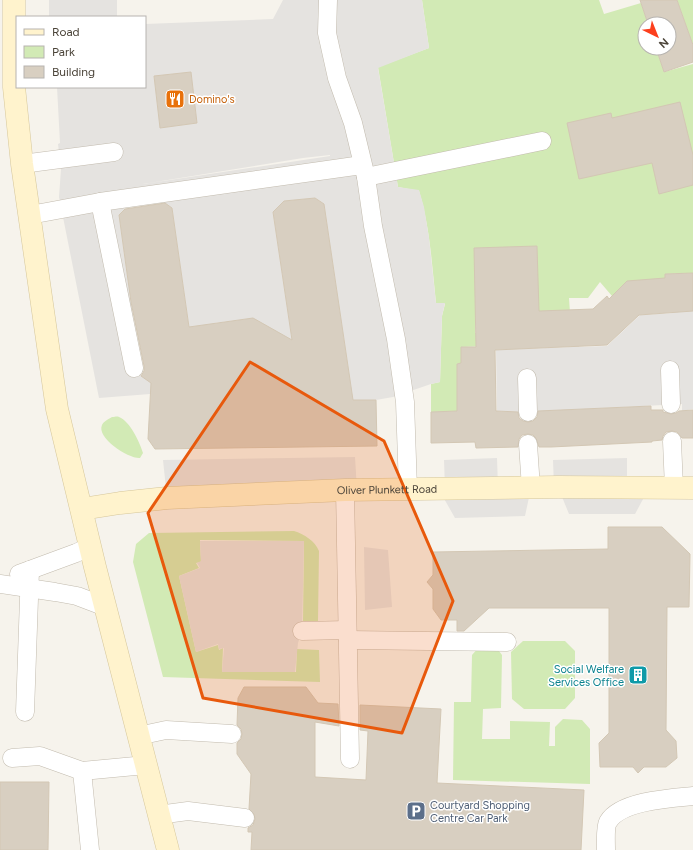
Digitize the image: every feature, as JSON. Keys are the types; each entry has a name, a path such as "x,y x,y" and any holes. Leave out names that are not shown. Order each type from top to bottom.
{"main road":[{"path":"14,0 7,30 22,164 57,409 158,816 168,850"},
{"name":"Oliver Plunkett Road","path":"82,509 167,498 345,490 683,488"}],"lane":[{"path":"328,0 327,33 335,70 353,122 364,171 373,226 396,340 405,402 408,489"},
{"path":"30,215 100,202 253,181 364,171 542,141"},
{"path":"22,164 114,152"},
{"path":"100,202 134,368"},
{"path":"670,370 671,404"},
{"path":"527,378 528,412"},
{"path":"672,441 683,488"},
{"path":"528,444 531,488"},
{"path":"345,490 350,759"},
{"path":"0,582 29,579 91,546"},
{"path":"29,579 106,607"},
{"path":"25,712 29,579"},
{"path":"302,631 348,635 507,642"},
{"path":"138,736 166,730 232,734"},
{"path":"12,758 40,756 82,771 146,766"},
{"path":"82,771 90,850"},
{"path":"606,850 608,823 617,812 650,801 693,796"},
{"path":"158,816 188,811 245,818"}],"highlighted area":[{"path":"250,362 384,441 453,601 402,733 203,698 148,513"}],"green space":[{"path":"422,0 599,0 604,14 641,3 645,16 637,16 637,56 659,56 664,72 693,64 693,273 665,274 665,278 612,296 600,282 588,298 569,298 570,313 475,321 475,333 487,333 487,346 461,347 461,363 457,364 462,411 431,412 431,384 440,382 442,316 445,304 436,303 426,218 419,191 398,187 378,67 429,48"},
{"path":"677,0 693,0 693,45"},
{"path":"112,417 123,419 131,428 143,453 140,458 129,455 115,447 104,436 101,430 102,425 105,421"},
{"path":"294,531 309,538 319,551 318,621 303,621 304,541 200,540 201,562 196,563 199,568 179,576 196,652 218,645 219,650 223,648 222,672 296,672 297,649 319,650 320,682 163,677 133,562 136,544 149,533"},
{"path":"523,641 565,641 575,651 575,698 565,709 524,709 512,699 511,652"},
{"path":"479,647 496,647 502,655 501,708 483,709 482,739 510,739 510,721 550,722 549,746 555,746 555,727 563,719 582,720 590,729 590,784 453,780 454,702 471,702 472,655"}],"shaded area":[{"path":"49,0 117,0 117,16 49,16"},
{"path":"283,0 422,0 429,48 378,68 398,187 419,190 424,207 429,238 436,303 445,303 442,316 440,382 393,397 376,400 260,401 150,394 99,398 59,197 61,169 58,144 60,143 57,88 146,88 146,24 273,19","holes":["191,72 197,123 160,128 154,76","330,156 143,184 303,158","315,198 324,204 348,366 338,374 297,374 273,212 284,201","162,201 172,208 195,368 141,375 119,215 127,206","253,318 207,334 215,323"]},
{"path":"689,307 690,311 693,311 693,409 682,411 682,404 528,412 520,416 508,416 508,411 497,411 496,350 571,347 571,344 579,344 579,347 607,346 640,315 673,313 673,308"},
{"path":"355,457 357,490 167,498 163,460"},
{"path":"497,458 498,488 531,488 525,516 455,518 438,488 445,488 444,460"},
{"path":"627,458 627,487 649,488 635,514 569,514 558,487 554,487 553,460"},
{"path":"200,541 304,541 302,631 298,643 295,672 222,672 224,648 219,649 218,644 196,652 179,576 200,568 197,563 201,561"},
{"path":"364,547 388,550 392,607 365,610"}],"building":[{"path":"640,0 677,0 693,45 693,62 664,72 659,56 677,56 677,16 645,16"},
{"name":"Domino's","path":"191,72 197,123 160,128 154,76"},
{"path":"680,102 693,155 693,185 659,194 652,163 579,179 567,123 611,113 612,118"},
{"path":"315,198 324,204 353,400 376,400 377,446 155,449 148,439 151,383 141,376 144,371 144,366 131,302 119,215 125,209 165,203 172,208 189,327 253,318 292,340 273,212 284,201"},
{"path":"537,246 539,311 593,309 607,296 609,299 627,281 665,278 665,274 693,273 693,311 639,315 607,345 495,350 496,411 518,412 519,418 528,422 533,421 537,417 538,411 651,406 651,410 663,410 663,412 671,414 679,411 693,410 693,438 682,438 677,432 672,431 666,432 662,440 652,442 539,447 536,438 533,435 528,434 522,435 519,439 518,447 476,448 475,442 431,443 431,412 457,411 457,364 461,363 461,347 476,347 474,248"},
{"name":"Social Welfare Services Office","path":"608,527 662,527 690,554 689,607 667,607 666,730 676,741 677,758 666,767 644,767 638,773 633,767 600,767 599,743 609,733 609,608 489,608 464,631 457,631 457,620 441,620 433,609 433,589 427,582 433,575 433,552 608,549"},
{"name":"Courtyard Shopping Centre Car Park","path":"244,687 306,687 318,703 338,704 339,726 315,722 315,777 366,780 368,731 360,730 360,705 441,709 437,783 584,790 581,850 251,850 252,832 248,832 248,828 253,825 255,819 254,814 249,809 251,774 237,754 237,743 241,739 242,734 241,729 237,725 238,698"},
{"path":"0,782 49,782 48,850 0,850"}],"place":[{"name":"Domino's","path":"175,99"},
{"name":"Social Welfare Services Office","path":"638,675"},
{"name":"Courtyard Shopping Centre Car Park","path":"416,811"}]}
